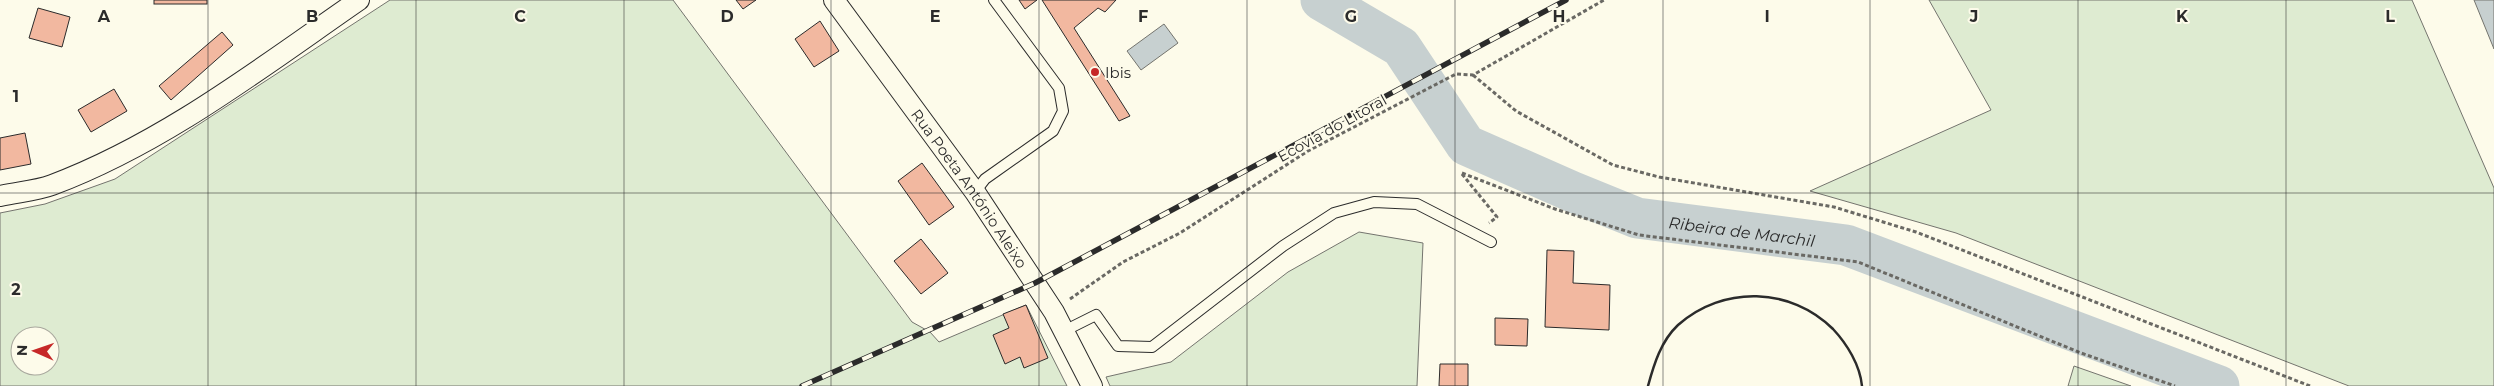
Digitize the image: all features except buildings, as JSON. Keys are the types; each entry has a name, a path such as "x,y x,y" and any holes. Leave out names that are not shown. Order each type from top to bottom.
{"street":[{"path":"0,196 50,185 114,157 178,122 359,0"},
{"name":"Rua Poeta António Aleixo","path":"834,0 975,192 1054,312 1092,386"}],"lane":[{"path":"975,192 985,178 1053,131 1063,111 1059,88 994,0"},
{"path":"1064,331 1096,315 1118,346 1152,347 1284,246 1334,214 1374,202 1417,204 1490,242"}],"path":[{"path":"1604,0 1472,75 1516,111 1613,165 1659,176 1834,207 1916,232 2310,386"},
{"name":"Ecovia do Litoral","path":"1054,312 1123,262 1180,233 1308,151 1456,74 1472,75"},
{"path":"1475,233 1498,217 1462,173 1555,209 1638,235 1858,262 2081,353 2175,386"}],"green space":[{"path":"390,0 673,0 912,322 930,332 939,342 1026,305 1067,386 0,386 0,213 45,204 115,179"},
{"path":"1929,0 2412,0 2494,188 2494,386 2349,386 1956,233 1810,191 1991,110"},
{"path":"1359,232 1423,243 1417,386 1110,386 1106,377 1171,362 1288,272"},
{"path":"2074,366 2131,386 2068,386"}],"shaded area":[{"path":"2474,0 2494,0 2494,49"},
{"path":"1164,24 1178,43 1141,70 1127,51"}],"waterway":[{"name":"Ribeira de Marchil","path":"1321,0 1401,47 1466,145 1573,192 1637,218 1846,245 2219,386"}],"railway":[{"path":"802,386 1035,283 1566,0"}],"wall":[{"path":"1648,386 1663,346 1678,325 1696,312 1715,303 1757,296 1797,305 1816,315 1833,329 1852,355 1859,370 1862,386"}],"place":[{"name":"Ibis","path":"1095,72"}]}
